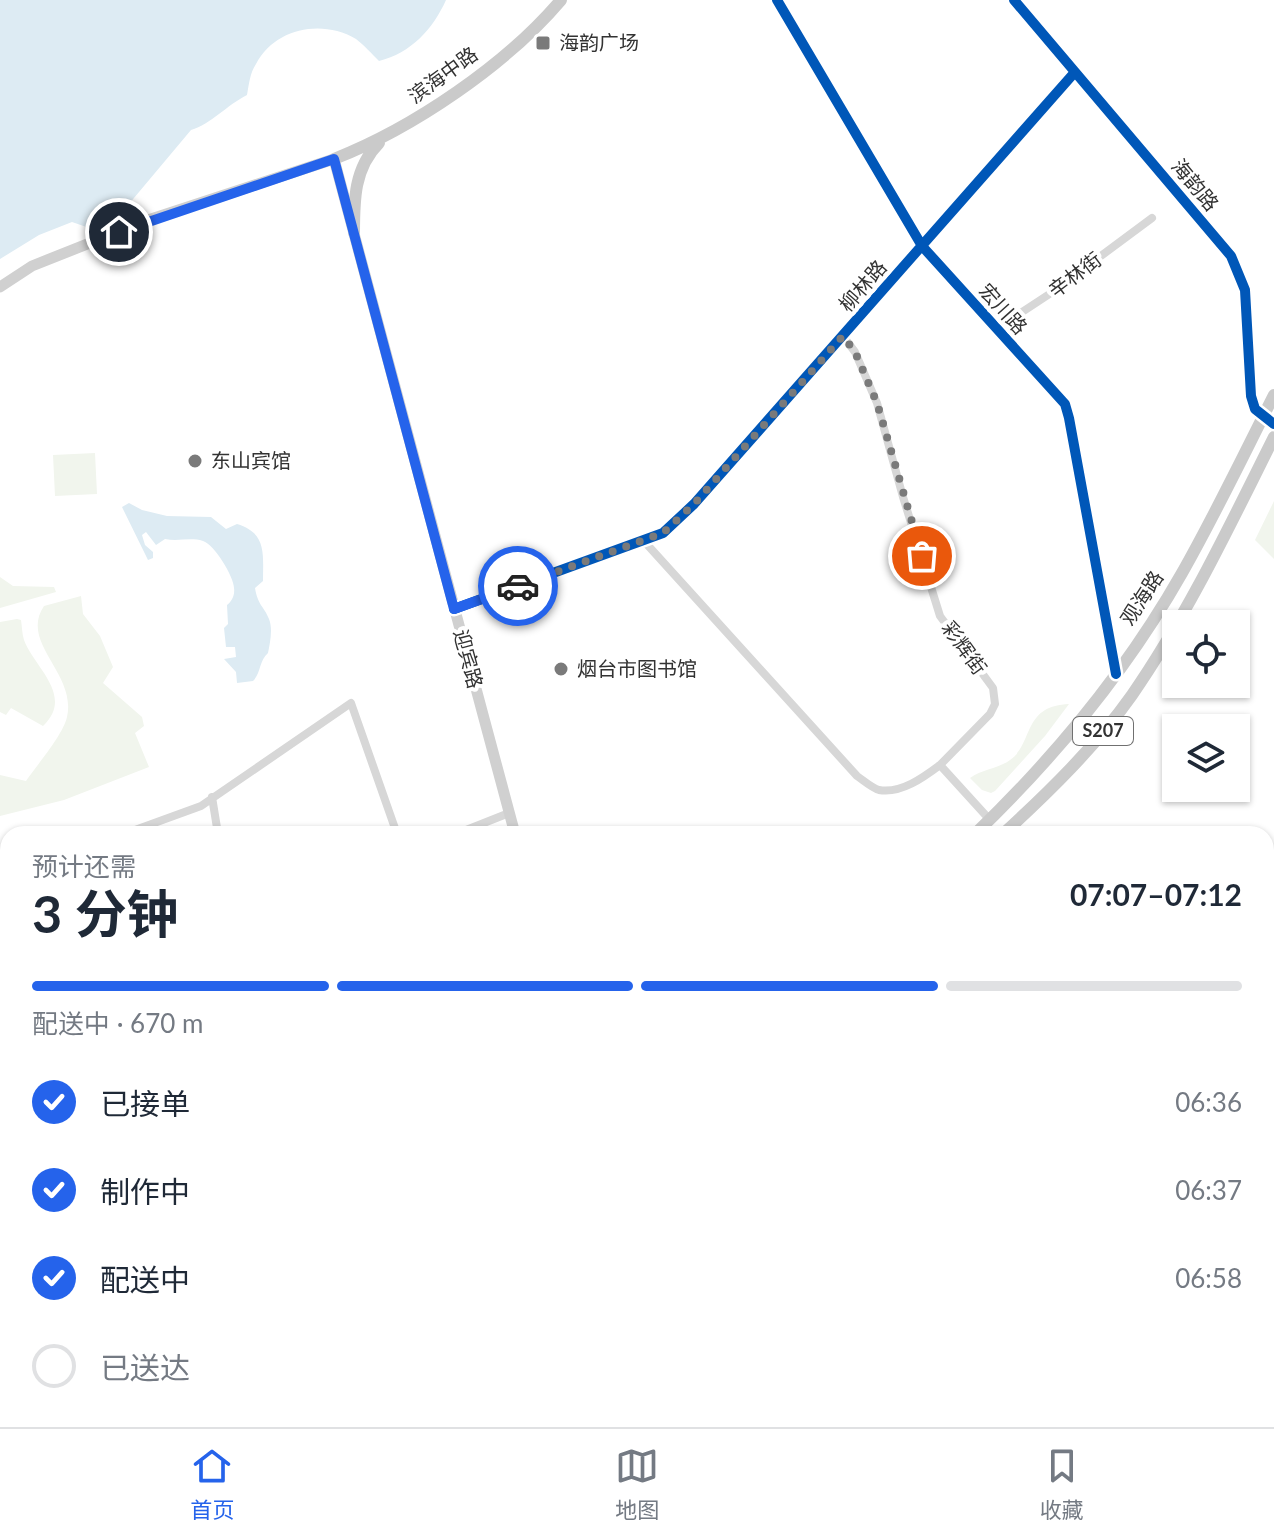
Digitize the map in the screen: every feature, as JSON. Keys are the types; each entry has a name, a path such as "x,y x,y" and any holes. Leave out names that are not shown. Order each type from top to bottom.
{"main road":[{"name":"滨海中路","path":"334,159 385,138 420,117 503,55 561,0"},
{"name":"海韵路","path":"1014,0 1231,256 1245,290 1251,396 1255,409 1269,420"},
{"path":"354,233 354,194 359,175 368,155 385,138"},
{"path":"0,287 32,266 145,221 334,159"},
{"name":"迎宾路","path":"334,159 513,826"},
{"name":"观海路","path":"984,826 1059,747 1116,674 1182,574 1269,420 1274,395"},
{"name":"观海路","path":"1022,826 1131,696 1200,585 1274,437"},
{"path":"1000,809 1016,826"},
{"path":"990,820 996,826"}],"street":[{"name":"宏川路","path":"777,0 922,246 1065,404 1116,674"},
{"name":"柳林路","path":"454,609 663,533 694,504 1075,72"},
{"name":"辛林街","path":"996,329 1051,293 1152,218"},
{"name":"彩辉街","path":"843,336 855,352 877,403 940,616 993,688 995,704 990,714 940,765"},
{"path":"643,540 857,776 877,790 896,790 924,777 940,765 990,820"},
{"path":"146,826 201,806 351,703 394,826"},
{"path":"212,797 217,826"},
{"path":"476,826 509,813"}],"shaded area":[{"path":"0,0 446,0 435,21 420,38 401,52 379,61 356,39 329,29 300,30 287,35 264,52 256,64 247,95 191,130 113,223 95,230 72,222 39,235 0,259"},
{"path":"95,453 97,494 55,496 53,455"},
{"path":"1274,501 1274,559 1255,540"},
{"path":"129,503 142,510 167,516 211,517 226,529 237,524 254,533 263,553 263,581 255,588 269,619 271,632 268,653 253,681 237,683 236,672 224,659 236,657 235,647 226,647 224,628 228,624 227,605 234,591 231,576 218,554 207,543 198,540 165,539 156,545 146,532 142,535 145,545 153,552 153,558 148,560 122,507"},
{"path":"0,577 13,586 54,587 56,592 0,608"},
{"path":"81,596 83,614 100,636 113,667 103,683 142,717 144,726 135,733 149,767 64,800 0,816 0,775 26,781 55,741 67,717 68,701 64,686 43,646 38,633 38,620 44,606"},
{"path":"21,620 23,638 29,650 54,693 52,715 43,726 11,708 6,715 0,712 0,622"},
{"path":"1069,704 1045,736 995,791 982,790 970,778 1010,760 1043,711"}],"cycle path":[{"path":"777,0 922,246 1065,404 1116,674"},
{"path":"1014,0 1231,256 1245,290 1251,396 1255,409 1274,424"},
{"path":"454,609 663,533 694,504 1075,72"}],"way so far":[{"path":"518,586 663,533 694,504 843,336 855,352 877,403 922,556"}],"place":[{"name":"海韵广场","path":"543,43"},
{"name":"东山宾馆","path":"195,461"},
{"name":"烟台市图书馆","path":"561,669"}],"route":[{"path":"119,232 334,159 454,609 518,586"}]}
